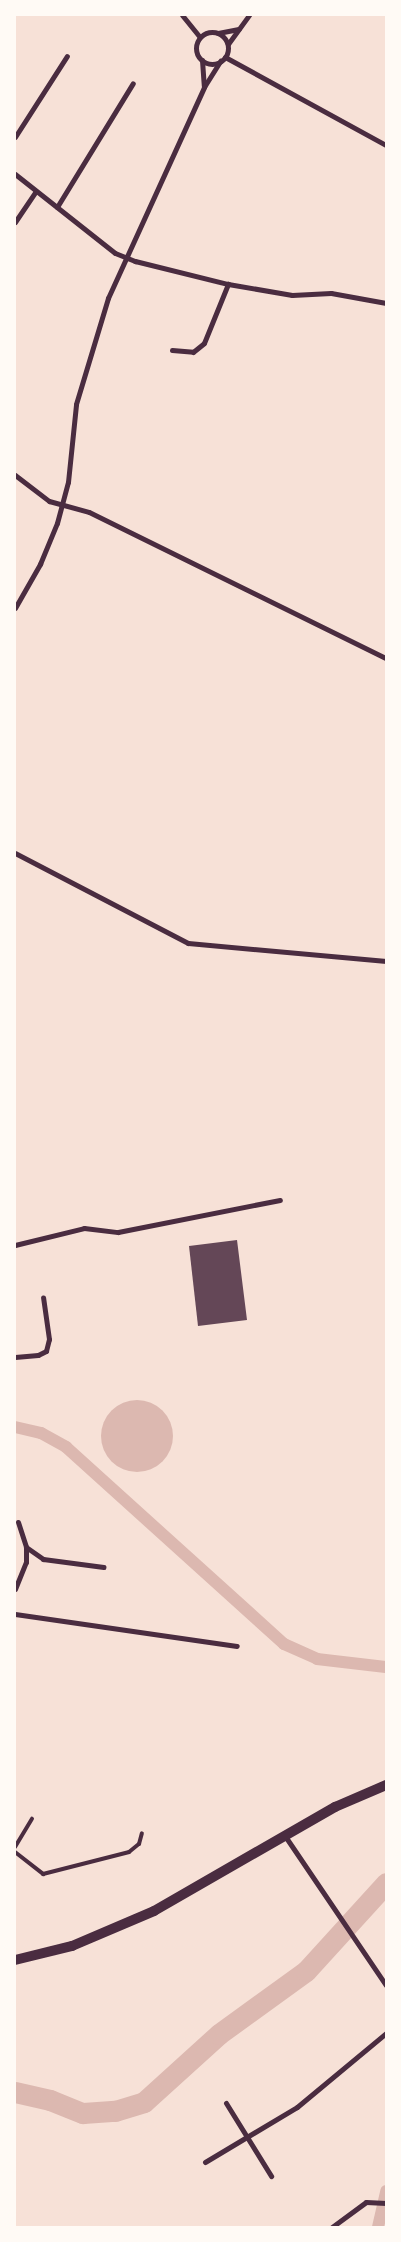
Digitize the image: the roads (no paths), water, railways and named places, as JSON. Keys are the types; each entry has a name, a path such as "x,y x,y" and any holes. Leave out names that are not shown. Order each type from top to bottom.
{"main road":[{"path":"15,1960 72,1946 154,1911 335,1807 386,1785"}],"street":[{"path":"182,15 200,37"},
{"path":"15,608 40,564 61,505 68,482 76,404 88,357 125,257 204,87 223,59 228,44 250,15"},
{"path":"204,87 202,60 196,46 200,37 208,32 218,33 239,29"},
{"path":"218,33 228,44"},
{"path":"15,137 66,56"},
{"path":"202,60 211,63 223,59 386,145"},
{"path":"57,207 133,83"},
{"path":"15,174 115,253 125,257 228,284 292,295 331,293 386,302"},
{"path":"15,222 36,191"},
{"path":"172,350 193,352 204,343 228,284"},
{"path":"15,475 49,501 89,512 386,658"},
{"path":"15,853 188,943 386,961"},
{"path":"15,1245 84,1228 118,1232 280,1200"},
{"path":"15,1357 38,1355 46,1351 49,1339 43,1297"},
{"path":"15,1590 26,1562 26,1547 18,1522"},
{"path":"26,1547 43,1559 103,1567"},
{"path":"15,1614 237,1646"},
{"path":"284,1835 386,1985"},
{"path":"205,2162 297,2107 386,2033"},
{"path":"226,2103 271,2176"},
{"path":"332,2227 373,2201 386,2203"}],"lane":[{"path":"15,1847 32,1819"},
{"path":"15,1852 43,1874 129,1852 139,1844 142,1832"}],"waterway":[{"path":"15,1427 41,1433 66,1447 284,1644 317,1659 386,1667"},
{"path":"15,2092 50,2100 83,2113 115,2111 144,2102 219,2034 306,1971 386,1883"},
{"path":"378,2227 386,2191"}]}
